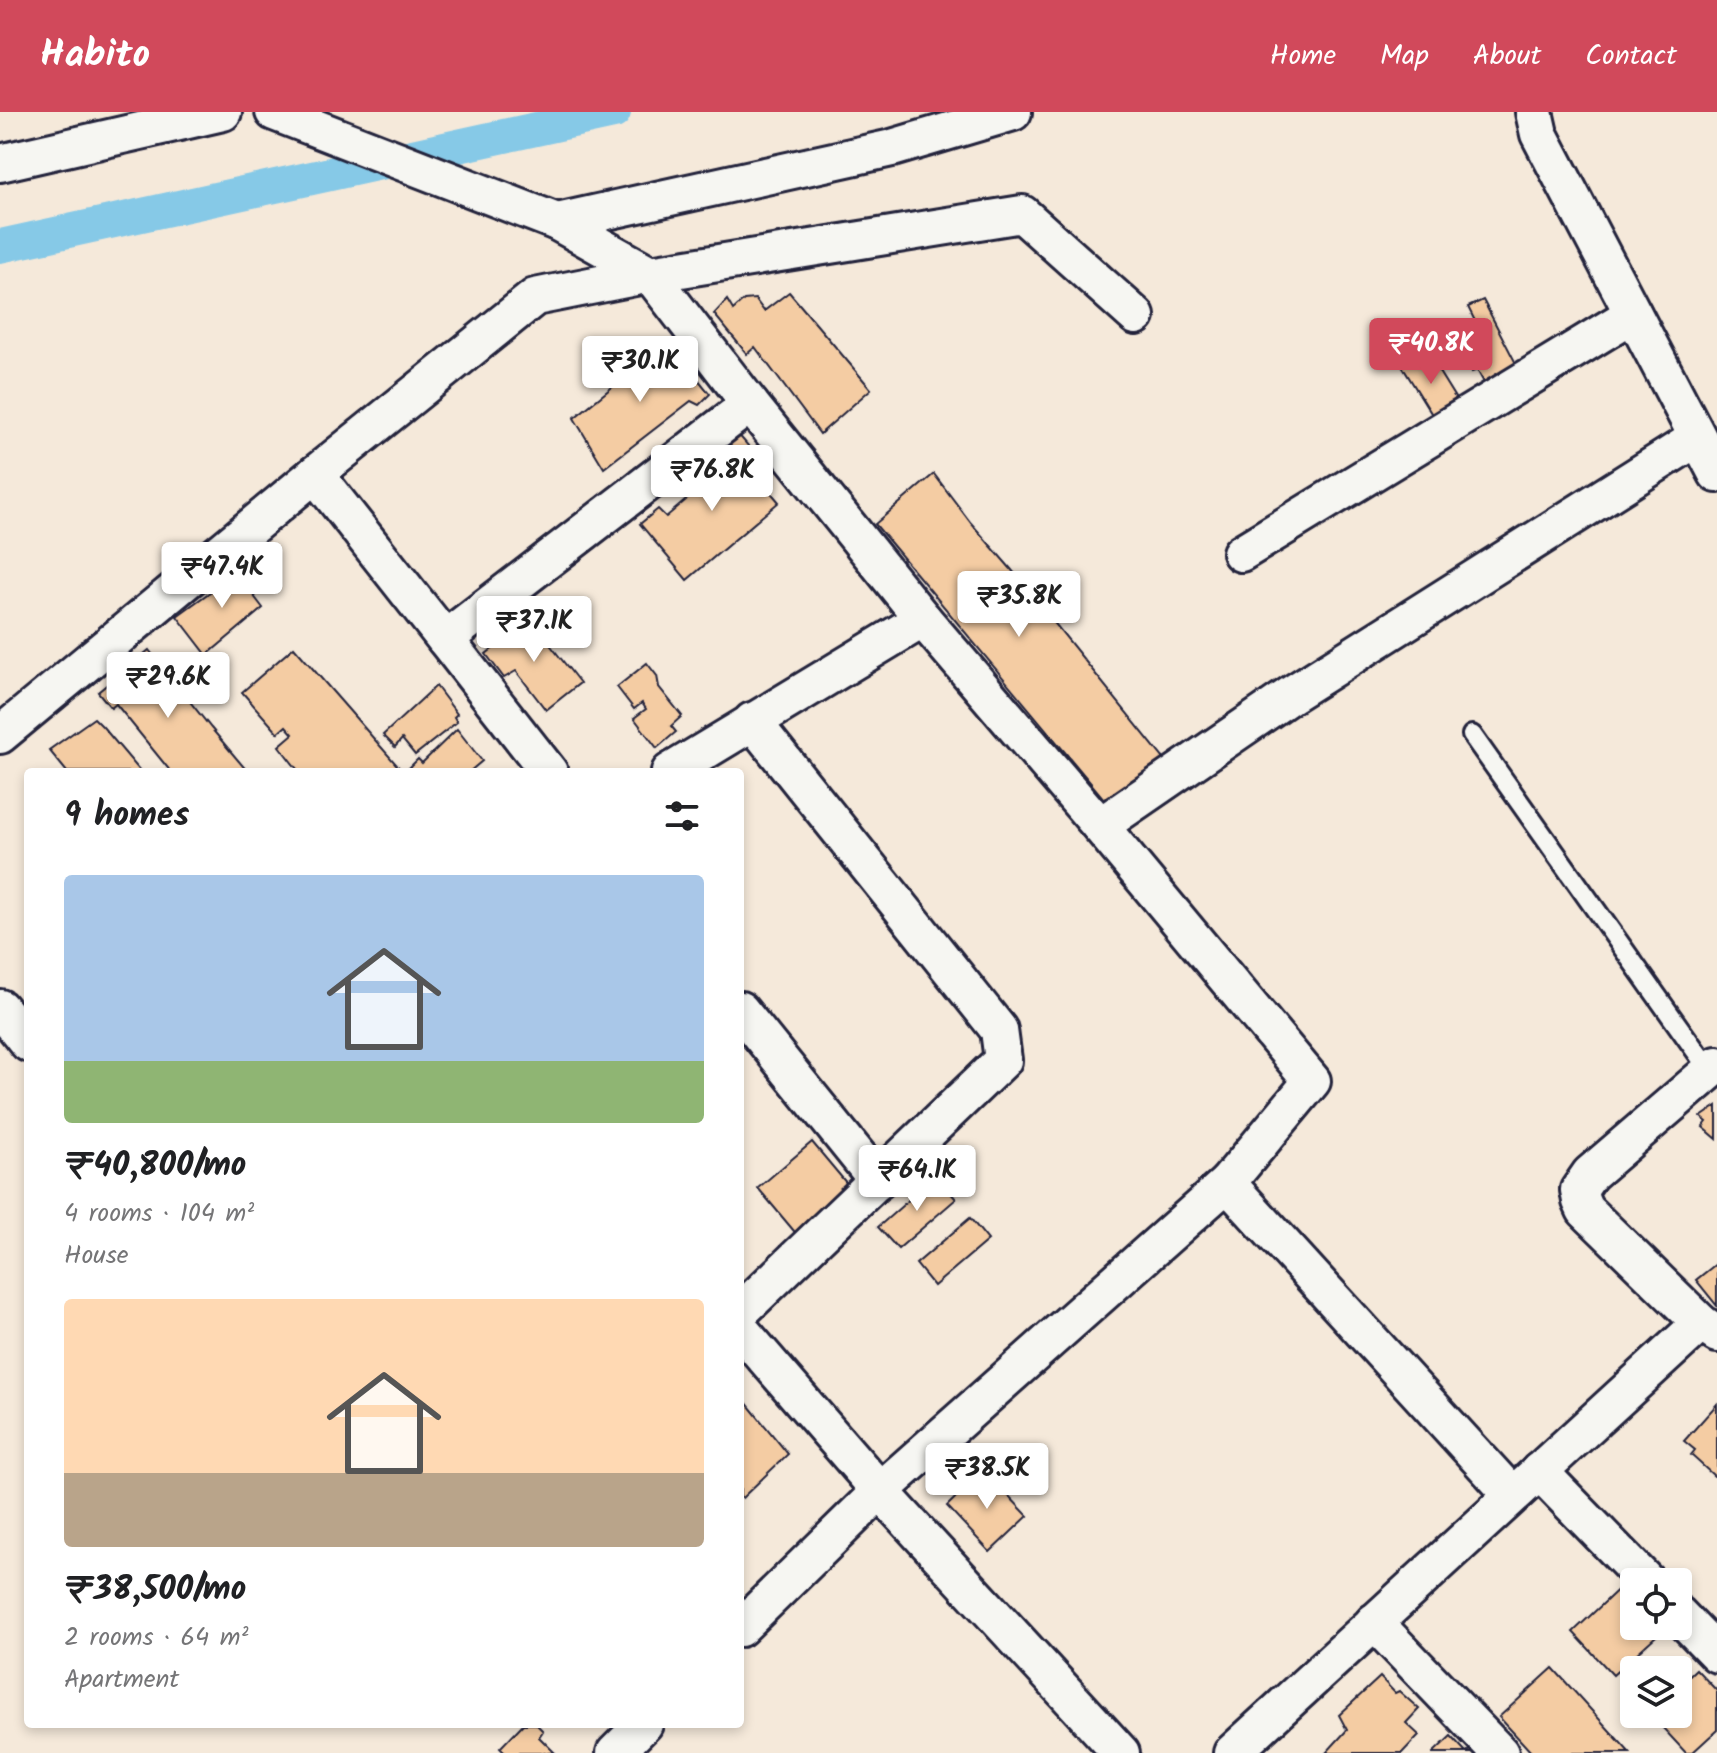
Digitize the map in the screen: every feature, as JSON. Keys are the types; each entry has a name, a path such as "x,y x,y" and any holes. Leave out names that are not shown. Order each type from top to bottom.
{"street":[{"path":"0,163 223,112"},
{"path":"274,112 557,222 650,274 923,619 1312,1081 1227,1183 880,1491 744,1624"},
{"path":"557,222 892,148 1013,112"},
{"path":"1534,112 1539,134 1717,474"},
{"path":"0,735 315,474 535,297 650,274 1022,214 1136,316"},
{"path":"1241,553 1633,314"},
{"path":"445,639 750,404"},
{"path":"1100,826 1292,694 1697,438"},
{"path":"315,474 546,768"},
{"path":"676,768 923,619"},
{"path":"744,1308 1003,1060 999,1030 752,721"},
{"path":"0,1008 24,1038"},
{"path":"744,1015 878,1181"},
{"path":"1232,1753 1512,1495 1709,1328 1585,1210 1579,1190 1590,1174 1714,1068"},
{"path":"1227,1183 1512,1495"},
{"path":"744,1334 880,1491 1121,1753"},
{"path":"1539,1471 1633,1568"},
{"path":"1374,1622 1500,1753"},
{"path":"1692,1628 1717,1654"},
{"path":"615,1753 640,1728"}],"lane":[{"path":"1472,735 1714,1068"}],"building":[{"path":"789,292 871,389 820,434 755,347 747,354 714,314 727,300 733,310 744,300 755,299 764,311"},
{"path":"1483,300 1521,373 1488,390 1477,370 1472,372 1462,353 1468,351 1460,336 1448,342 1441,328 1450,323 1456,335 1476,323 1468,307"},
{"path":"668,342 710,394 699,405 691,401 604,468 574,418"},
{"path":"1426,351 1460,406 1436,421 1402,366"},
{"path":"737,433 750,448 740,456 779,502 687,580 640,524 658,509 666,517 724,468 713,455"},
{"path":"934,474 1164,759 1109,805 875,524"},
{"path":"247,562 258,578 247,587 263,608 207,655 177,616"},
{"path":"530,619 580,683 546,710 516,671 504,678 486,654"},
{"path":"294,647 400,768 296,768 279,746 293,734 286,726 278,733 242,692"},
{"path":"149,650 245,768 168,768 116,704 111,708 98,692"},
{"path":"647,663 657,676 659,687 682,716 671,726 676,732 657,748 634,718 646,709 642,703 634,709 617,687"},
{"path":"436,686 457,714 454,717 457,722 415,755 402,739 395,747 383,735"},
{"path":"94,718 138,768 64,768 49,750"},
{"path":"457,729 482,761 474,768 409,768 418,759 422,763"},
{"path":"1717,1106 1717,1139 1703,1127 1707,1122 1701,1117"},
{"path":"812,1142 858,1197 804,1243 758,1188"},
{"path":"936,1176 956,1199 898,1249 878,1227"},
{"path":"970,1218 988,1240 934,1286 916,1264"},
{"path":"1717,1263 1717,1306 1696,1280"},
{"path":"744,1400 788,1454 744,1496"},
{"path":"1717,1404 1717,1476 1714,1476 1691,1455 1695,1450 1684,1441"},
{"path":"984,1470 1028,1516 990,1552 947,1506"},
{"path":"1620,1588 1620,1640 1652,1640 1634,1656 1620,1656 1620,1669 1613,1675 1573,1632"},
{"path":"1553,1668 1630,1753 1532,1753 1499,1717"},
{"path":"1696,1669 1717,1691 1717,1730 1692,1753 1686,1753 1663,1728 1692,1728 1692,1673"},
{"path":"1380,1677 1395,1693 1399,1691 1419,1709 1406,1723 1419,1735 1402,1753 1326,1753 1347,1730 1339,1715"},
{"path":"519,1728 540,1728 543,1731 539,1737 555,1753 505,1753 500,1748"},
{"path":"1451,1736 1466,1752 1470,1750 1473,1753 1433,1753"}],"waterway":[{"path":"0,246 614,112"}]}
